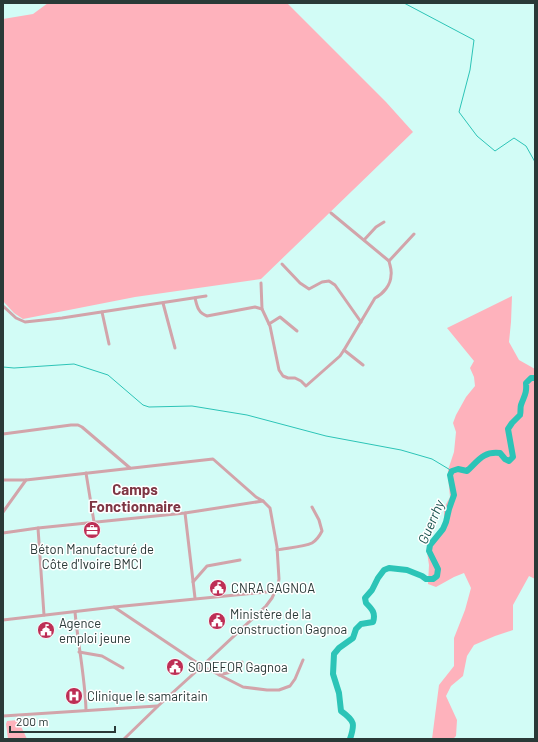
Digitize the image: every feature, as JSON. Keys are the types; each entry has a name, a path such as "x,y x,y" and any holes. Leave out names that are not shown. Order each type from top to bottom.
{"street":[{"path":"261,283 262,309 269,324 279,370 283,376 295,378 306,386 340,356 375,298 386,288 392,276 389,261 331,213"},
{"path":"364,240 376,227 384,222"},
{"path":"389,261 414,234"},
{"path":"282,264 300,283 309,289 322,282 329,281 335,285 361,322"},
{"path":"3,306 16,318 25,322 62,318 206,296"},
{"path":"195,298 199,311 207,316 255,307 262,309"},
{"path":"163,302 175,348"},
{"path":"102,312 109,344"},
{"path":"269,324 280,317 297,331"},
{"path":"344,350 363,365"},
{"path":"3,434 71,424 78,425 130,468"},
{"path":"3,480 26,480 213,459 270,508 277,550 279,578 276,591 266,606 124,739"},
{"path":"86,473 94,522"},
{"path":"3,512 26,480"},
{"path":"3,533 185,513 263,501"},
{"path":"277,550 313,543 319,536 322,531 321,525 312,507"},
{"path":"185,513 195,598"},
{"path":"38,528 44,615"},
{"path":"193,582 207,566 240,560"},
{"path":"3,620 195,598 276,591"},
{"path":"114,607 202,666 243,687 279,690 290,686 295,679 303,660"},
{"path":"75,612 86,710"},
{"path":"79,652 102,656 123,668"},
{"path":"219,675 231,672 242,662"},
{"path":"3,716 158,706"}],"shaded area":[{"path":"48,3 287,3 386,102 413,132 261,279 135,297 23,319 14,313 3,301 3,19 33,14"},
{"path":"512,296 509,342 519,360 535,369 535,579 529,576 513,605 513,630 474,645 467,656 463,676 451,686 446,696 457,720 456,736 453,739 432,739 439,685 454,666 454,638 465,610 471,588 464,573 436,587 428,584 428,545 442,526 444,521 444,508 450,497 448,470 454,452 456,432 453,423 466,397 475,386 474,377 470,368 474,361 447,328"},
{"path":"18,720 27,739 8,739 7,721"}],"waterway":[{"path":"404,3 474,40 470,70 459,112 477,136 495,151 514,138 526,146 535,162"},
{"path":"3,367 14,368 74,364 108,375 143,405 149,407 192,406 247,415 326,436 401,450 432,459 452,471"},
{"name":"Guerrhy","path":"350,739 353,730 353,723 349,717 341,711 339,693 333,674 334,654 339,648 353,638 356,629 361,624 373,622 374,614 372,609 366,603 365,598 372,590 384,570 389,568 407,570 426,579 433,579 437,576 438,569 429,551 430,545 443,529 454,495 450,475 452,471 458,469 467,471 485,455 500,453 509,461 513,457 508,429 520,415 521,405 526,392 526,383 531,378 535,378"}],"place":[{"name":"Béton Manufacturé de Côte d'Ivoire BMCI","path":"92,530"},
{"name":"CNRA GAGNOA","path":"218,588"},
{"name":"Ministère de la construction Gagnoa","path":"217,621"},
{"name":"Agence emploi jeune","path":"46,630"},
{"name":"SODEFOR Gagnoa","path":"175,667"},
{"name":"Clinique le samaritain","path":"74,696"}],"district":[{"name":"Camps Fonctionnaire","path":"135,498"}]}
